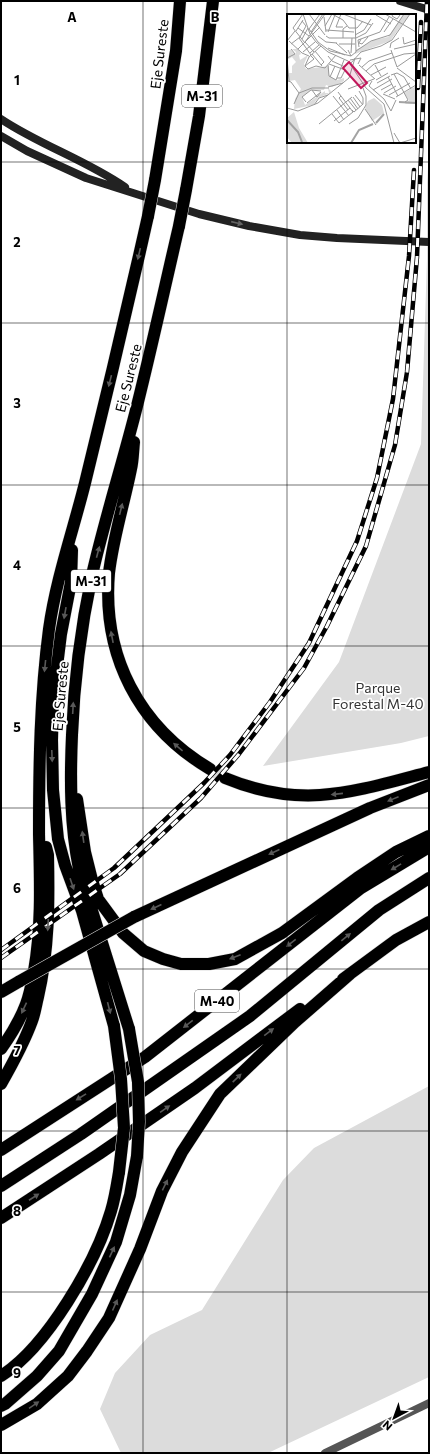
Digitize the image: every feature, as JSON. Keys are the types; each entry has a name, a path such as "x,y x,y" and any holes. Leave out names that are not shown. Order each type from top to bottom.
{"highway":[{"name":"Eje Sureste","path":"72,532 118,350 148,216 175,59 180,1"},
{"name":"Eje Sureste","path":"70,761 74,691 82,629 93,574 137,405 179,226 199,116 213,1"},
{"path":"137,405 131,468 117,526 109,573 110,620 113,641 120,665 129,684 154,724 172,743 191,758 210,769"},
{"name":"M-31","path":"39,817 41,705 50,627 60,572 72,532"},
{"path":"1,1376 9,1371 32,1350 64,1307 95,1254 111,1210 119,1172 124,1128 121,1079 114,1026 82,911 65,865 58,838 53,790 53,699 61,634 71,582 72,532"},
{"path":"70,761 85,852 98,899 123,933 144,951 163,959 181,964 209,964 235,959 282,933 357,878 396,852 429,836"},
{"path":"1,1406 42,1371 59,1351 92,1294 116,1242 130,1195 137,1156 139,1122 138,1082 129,1029 79,869 72,822 70,761"},
{"path":"225,778 263,791 285,795 312,796 341,794 366,789 429,772"},
{"path":"1,992 134,917 370,808 429,785"},
{"path":"1,1049 9,1038 26,1004 32,984 36,957 40,896 39,817"},
{"path":"1,1084 15,1059 32,1020 47,950 49,904 48,855 39,817"},
{"name":"M-40","path":"1,1150 145,1057 361,888 429,847"},
{"name":"M-40","path":"1,1186 81,1134 250,1016 379,910 429,878"},
{"path":"1,1218 99,1154 188,1092 293,1013 396,940 429,922"},
{"path":"1,1425 37,1404 68,1376 105,1324 140,1249 162,1191 182,1152 220,1094 295,1022 350,974"},
{"path":"1,1193 32,1166"},
{"path":"1,1396 10,1391 43,1360 80,1313"}],"main road":[{"path":"400,1 429,10"},
{"path":"1,119 88,165 134,193"},
{"path":"1,136 27,151 86,178 199,214 249,226 285,232 337,238 429,242"}],"street":[{"path":"325,1453 339,1450 429,1403"}],"green space":[{"name":"Parque Forestal M-40","path":"429,151 429,736 401,743 263,766 339,662 421,444"},
{"path":"429,1086 429,1377 268,1453 121,1453 100,1409 115,1373 150,1335 202,1310 283,1180 314,1148"}],"tunnel":[{"path":"210,769 225,778"}],"railway":[{"path":"1,958 120,874 201,798 239,754 304,668 327,626 366,546 395,445 407,372 417,257 427,1"},
{"path":"418,88 421,22"},
{"path":"1,950 114,868 204,783 230,755 270,702 309,643 357,541 377,478 393,399 409,256 414,170"}]}
